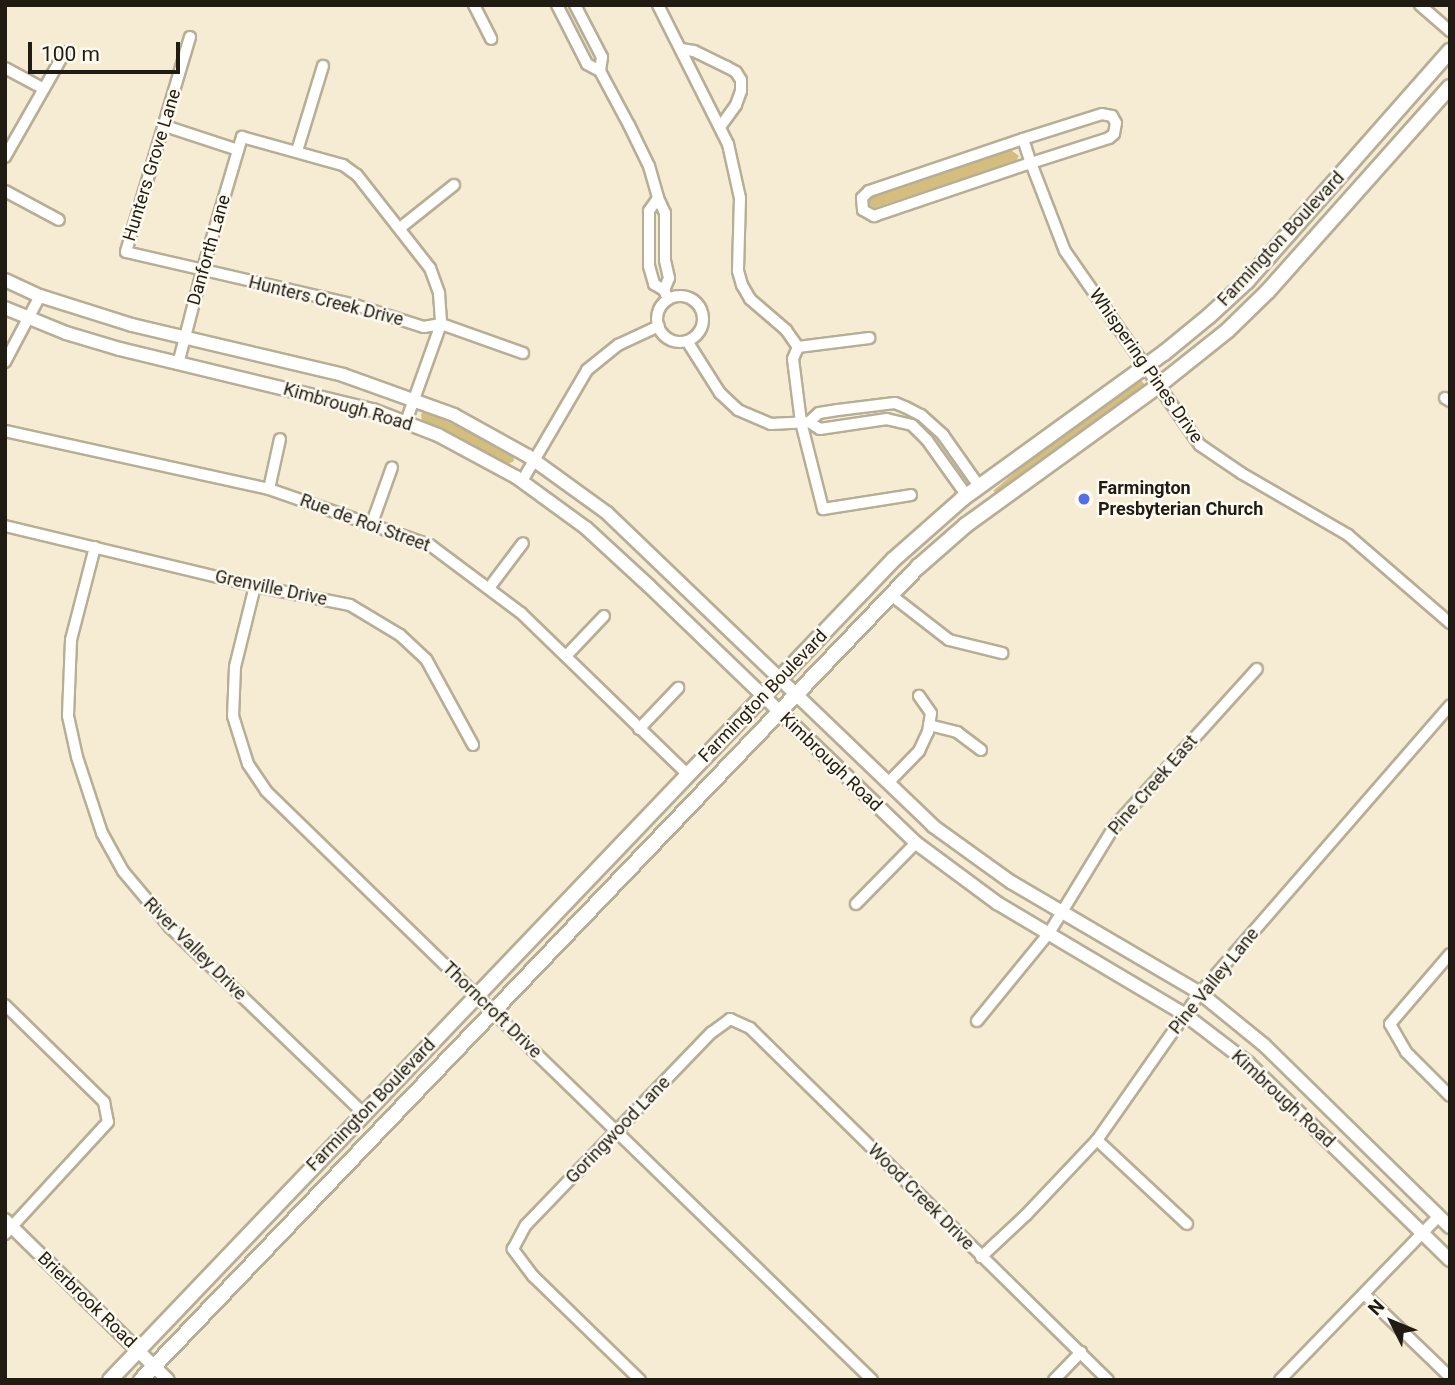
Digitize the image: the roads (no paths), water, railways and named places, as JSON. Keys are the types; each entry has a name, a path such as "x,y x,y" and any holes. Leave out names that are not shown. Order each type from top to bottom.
{"main road":[{"name":"Farmington Boulevard","path":"141,1380 986,497 1059,429 1183,338 1247,281 1450,51"},
{"path":"1407,135 1450,75"},
{"name":"Farmington Boulevard","path":"110,1380 894,559 967,496 986,497 1158,386 1246,313 1450,87"}],"street":[{"path":"474,5 491,39"},
{"path":"557,5 587,64 600,71 641,148 665,213 665,258 669,278 666,294 659,310 659,326 673,340 687,341 694,337 702,326 702,310 685,296 666,294 654,284 649,259 649,211 658,198"},
{"path":"575,5 602,57 600,71"},
{"path":"658,5 720,127 737,176 738,271 742,285 750,299 786,330 798,348"},
{"path":"1420,5 1450,32"},
{"name":"Hunters Grove Lane","path":"126,252 190,37"},
{"path":"681,49 694,51 727,67 736,72 741,80 741,91 736,105 720,127"},
{"path":"5,157 65,52"},
{"path":"323,66 298,151 343,165 357,175 430,268 441,301 441,324 406,422"},
{"path":"5,68 44,89"},
{"path":"1102,114 1112,117 1116,122 1114,134 1109,138 1031,163 874,216 866,213 862,206 862,198 869,191 1023,139 1102,114"},
{"path":"165,126 238,150"},
{"name":"Danforth Lane","path":"178,364 242,137 298,151"},
{"name":"Whispering Pines Drive","path":"1023,139 1065,251 1200,445 1241,473 1348,535 1450,623"},
{"path":"400,228 454,185"},
{"path":"5,191 59,220"},
{"name":"Hunters Creek Drive","path":"126,252 355,306 424,327 441,324 523,353"},
{"path":"649,259 665,258"},
{"name":"Kimbrough Road","path":"5,280 40,296 132,326 343,375 414,399 454,415 535,460 607,513 933,826 1011,882 1200,993 1264,1045 1450,1227"},
{"path":"5,362 40,296"},
{"name":"Kimbrough Road","path":"5,308 66,333 178,364 373,410 438,435 522,481 586,528 916,843 998,902 1184,1014 1248,1063 1450,1260"},
{"path":"522,481 587,370 618,345 659,326"},
{"path":"798,348 869,338"},
{"path":"687,341 720,393 738,410 771,424 805,422 820,429 887,419 912,425 967,496"},
{"path":"798,348 793,359 823,509 911,495"},
{"path":"805,422 819,413 838,410 895,403 905,407 921,415 943,435 986,497"},
{"name":"Rue de Roi Street","path":"5,431 269,489 430,545 489,588 566,656 687,774"},
{"path":"269,489 280,439"},
{"path":"372,523 391,467"},
{"name":"Grenville Drive","path":"5,526 255,586 350,605 400,635 426,659 473,745"},
{"path":"489,588 523,543"},
{"name":"River Valley Drive","path":"95,547 71,640 68,716 77,757 102,834 130,880 170,927 363,1113"},
{"name":"Thorncroft Drive","path":"255,586 234,680 233,716 248,764 266,791 872,1380"},
{"path":"891,595 949,640 1002,653"},
{"path":"566,656 604,616"},
{"name":"Pine Creek East","path":"977,1021 1064,912 1114,827 1257,669"},
{"path":"639,729 678,688"},
{"path":"888,783 919,751 929,725 931,713 919,696"},
{"name":"Pine Valley Lane","path":"981,1257 1026,1215 1097,1140 1200,993 1450,705"},
{"path":"929,725 957,732 981,750"},
{"path":"856,904 916,843"},
{"path":"1450,954 1390,1024 1406,1052 1450,1096"},
{"path":"5,1005 104,1102 108,1122 7,1227"},
{"name":"Goringwood Lane","path":"640,1380 533,1276 513,1249 526,1225 712,1032 730,1019"},
{"name":"Wood Creek Drive","path":"730,1019 750,1028 1108,1380"},
{"path":"363,1113 380,1129"},
{"path":"1097,1140 1186,1224"},
{"path":"1280,1380 1439,1216"},
{"name":"Brierbrook Road","path":"7,1227 168,1380"},
{"path":"1364,1294 1450,1377"},
{"path":"1054,1380 1081,1352"}],"place":[{"name":"Farmington Presbyterian Church","path":"1084,499"}]}
